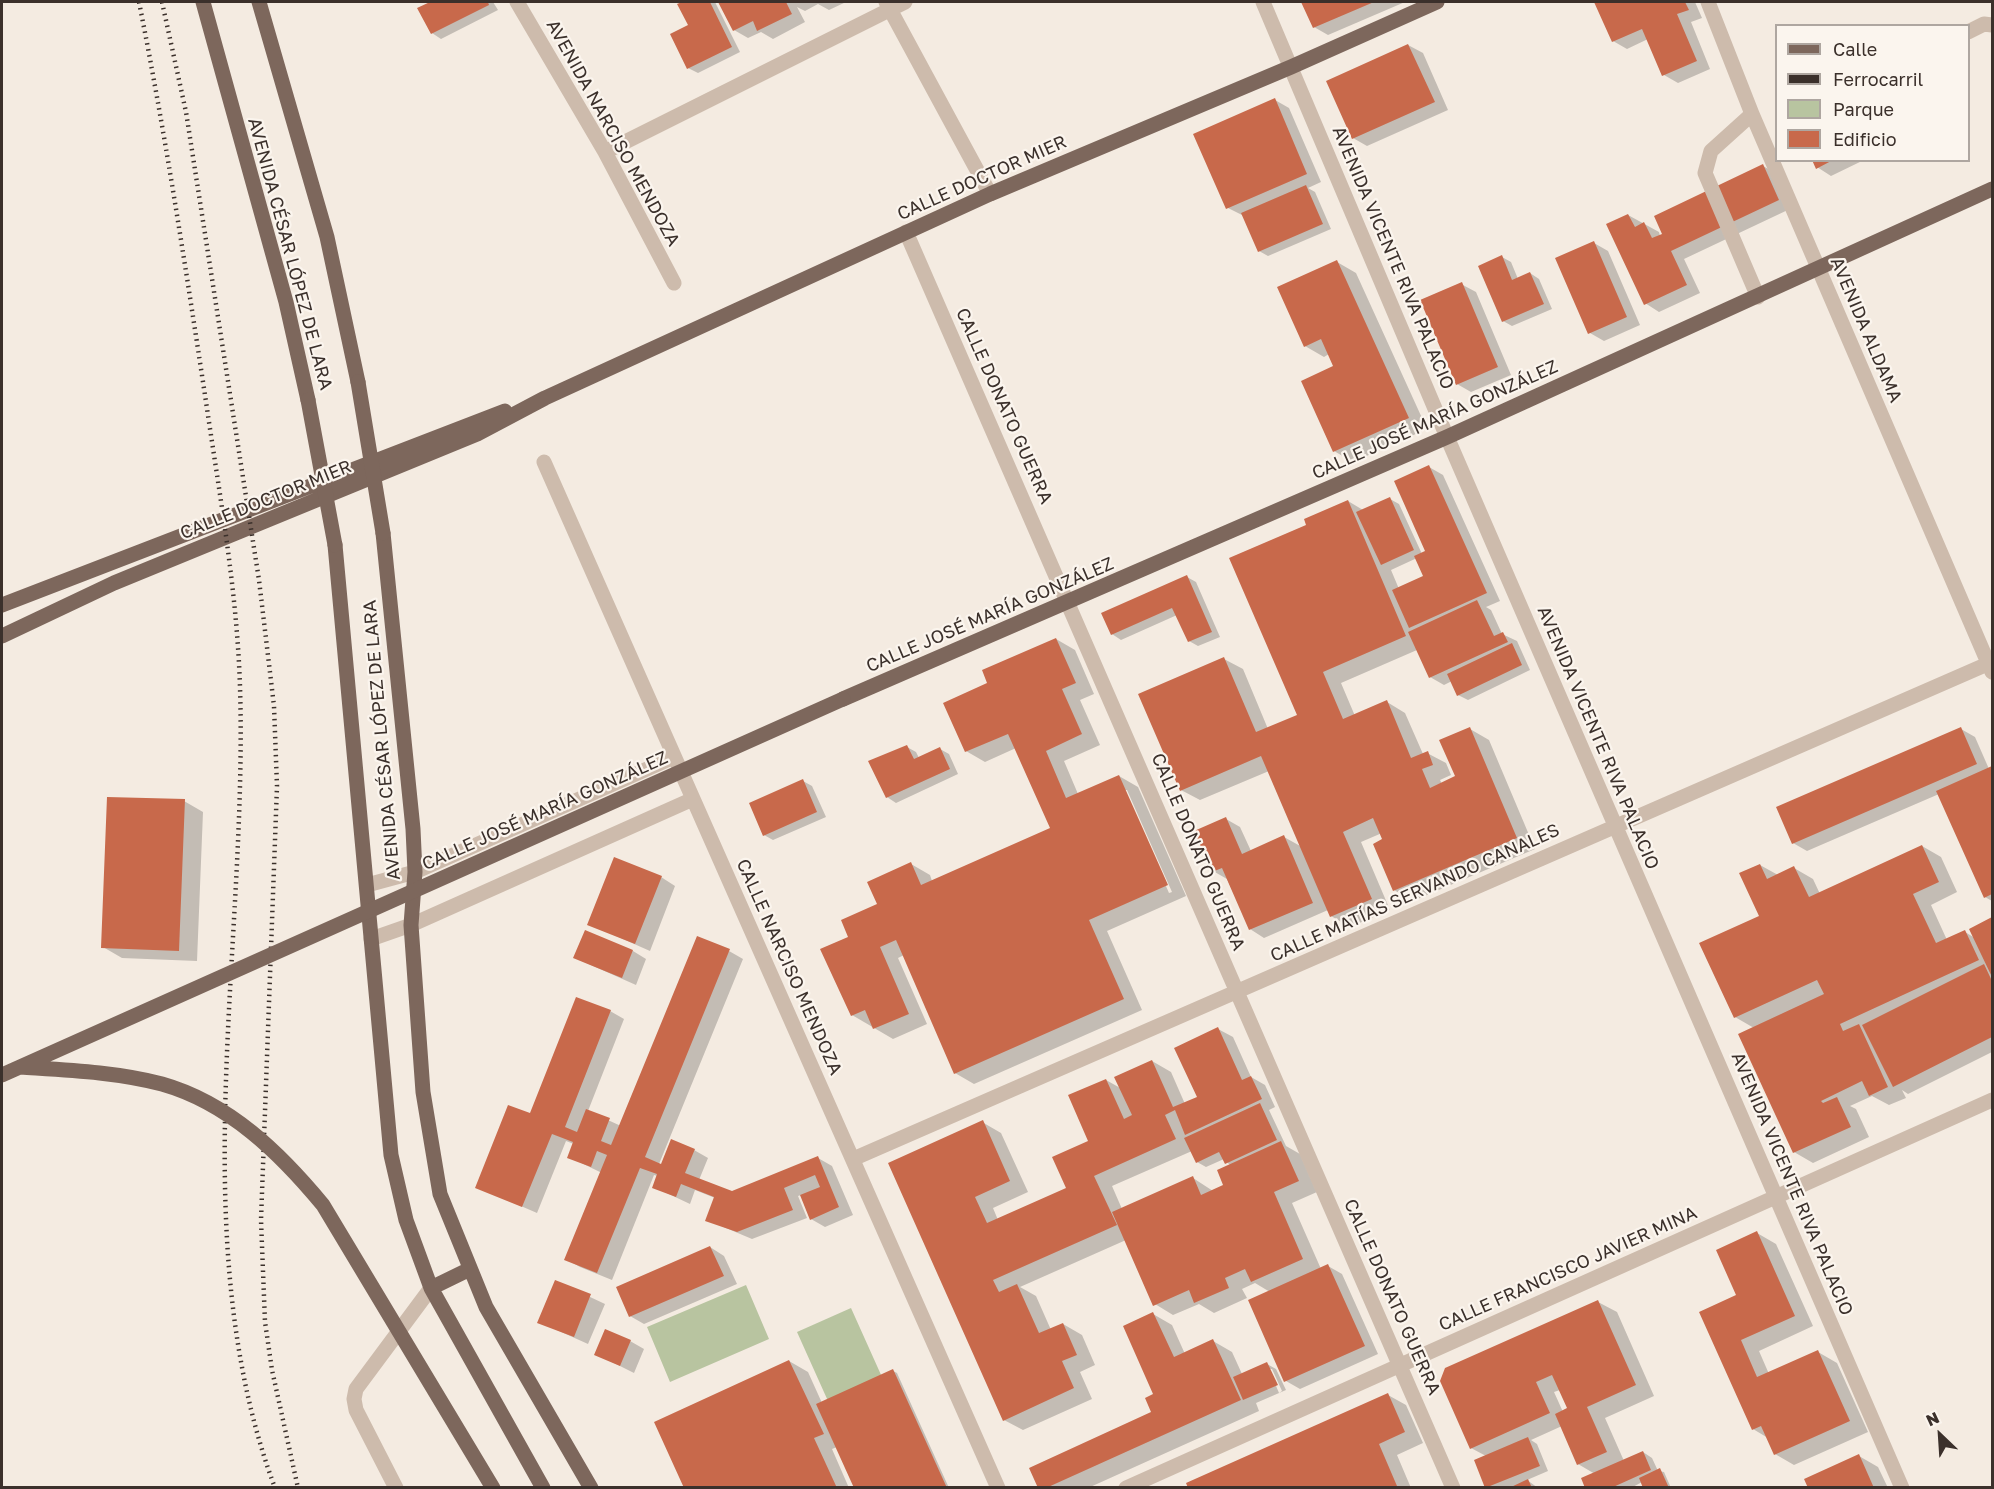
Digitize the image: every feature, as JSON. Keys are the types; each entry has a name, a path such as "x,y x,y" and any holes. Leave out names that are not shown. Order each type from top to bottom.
{"main road":[{"name":"AVENIDA CÉSAR LÓPEZ DE LARA","path":"203,2 286,303 308,400 335,545 391,1155 406,1220 431,1288 543,1488"},
{"name":"AVENIDA CÉSAR LÓPEZ DE LARA","path":"259,2 327,237 358,382 383,533 416,872 411,925 423,1092 440,1194 486,1307 591,1488"},
{"name":"CALLE DOCTOR MIER","path":"2,636 114,583 477,434 545,398 990,194 1291,67 1437,2"},
{"name":"CALLE JOSÉ MARÍA GONZÁLEZ","path":"2,1075 843,699 1069,603 1447,437 1992,189"},
{"name":"CALLE DOCTOR MIER","path":"2,605 470,422 545,398"},
{"path":"18,1067 80,1071 161,1084 224,1112 262,1140 292,1167 323,1205 492,1488"},
{"path":"431,1288 470,1269"}],"street":[{"name":"AVENIDA NARCISO MENDOZA","path":"517,2 605,152 674,283"},
{"path":"605,152 888,5 904,2"},
{"name":"AVENIDA VICENTE RIVA PALACIO","path":"1263,2 1447,437 1902,1488"},
{"name":"AVENIDA ALDAMA","path":"1708,2 1752,114 1818,270 1991,666"},
{"path":"888,5 990,194"},
{"path":"1970,31 1984,24 1992,25"},
{"path":"1752,114 1711,151 1705,173 1758,297"},
{"name":"CALLE DONATO GUERRA","path":"906,232 1453,1488"},
{"name":"CALLE NARCISO MENDOZA","path":"544,462 998,1488"},
{"name":"CALLE MATÍAS SERVANDO CANALES","path":"853,1160 1615,826 1991,666"},
{"path":"367,885 416,872 674,757"},
{"path":"371,939 411,925 693,799"},
{"name":"CALLE FRANCISCO JAVIER MINA","path":"1126,1488 1992,1100"},
{"path":"396,1488 356,1410 354,1399 356,1389 431,1288"}],"green space":[{"path":"746,1285 769,1339 670,1382 647,1327"},
{"path":"851,1308 895,1406 841,1430 797,1332"}],"building":[{"path":"430,2 488,2 489,5 431,34 417,8"},
{"path":"710,2 732,47 687,69 670,34 688,25 677,4"},
{"path":"718,2 786,2 792,14 757,31 753,21 733,31"},
{"path":"1301,2 1374,2 1313,28"},
{"path":"1594,2 1685,2 1689,10 1677,14 1697,61 1662,76 1642,29 1612,42"},
{"path":"1408,44 1435,102 1352,139 1326,81"},
{"path":"1275,98 1307,174 1226,209 1193,134"},
{"path":"1813,162 1829,162 1816,169"},
{"path":"1763,164 1779,200 1671,251 1687,285 1644,305 1606,224 1628,214 1635,227 1644,222 1652,238 1662,234 1654,216"},
{"path":"1306,185 1323,224 1258,252 1241,213"},
{"path":"1594,241 1627,317 1588,334 1555,258"},
{"path":"1502,255 1512,280 1530,272 1544,304 1502,322 1478,266"},
{"path":"1337,260 1409,418 1333,452 1301,381 1333,366 1321,339 1304,347 1277,287"},
{"path":"1462,282 1498,367 1456,385 1420,300"},
{"path":"1429,465 1487,593 1409,628 1392,590 1423,576 1414,556 1425,551 1394,481"},
{"path":"1390,497 1414,550 1381,565 1356,512"},
{"path":"1348,500 1406,636 1323,672 1343,719 1387,700 1411,758 1428,751 1433,765 1422,769 1430,788 1455,776 1439,740 1470,727 1517,838 1393,891 1373,844 1382,839 1373,818 1343,832 1372,899 1330,917 1261,756 1180,791 1138,694 1224,657 1256,732 1297,715 1229,558 1306,525 1304,519"},
{"path":"1187,575 1212,632 1188,642 1172,608 1111,635 1101,613"},
{"path":"1477,600 1494,636 1503,632 1508,642 1429,678 1408,632"},
{"path":"1056,638 1076,683 1062,689 1082,734 1046,751 1066,798 1119,775 1168,885 1089,920 1124,999 954,1074 896,940 880,947 909,1014 873,1029 865,1010 851,1016 820,949 848,937 841,920 877,904 867,882 911,862 921,885 1050,828 1008,734 965,752 943,703 987,683 982,670"},
{"path":"1512,643 1522,665 1457,696 1447,674"},
{"path":"1961,727 1977,764 1792,844 1776,807"},
{"path":"907,745 914,759 940,747 950,769 886,798 868,761"},
{"path":"1992,766 1992,894 1984,898 1936,791"},
{"path":"803,779 817,812 763,836 749,803"},
{"path":"107,797 185,799 179,951 101,948"},
{"path":"1226,817 1242,854 1284,835 1313,903 1249,930 1222,868 1212,872 1194,831"},
{"path":"1922,845 1939,882 1913,894 1936,943 1965,930 1979,960 1840,1024 1843,1031 1859,1024 1888,1087 1869,1096 1862,1081 1821,1101 1823,1103 1837,1097 1851,1127 1793,1153 1738,1034 1824,994 1817,980 1734,1018 1699,943 1759,916 1739,873 1760,864 1767,879 1794,866 1809,897"},
{"path":"614,857 662,876 635,944 587,925"},
{"path":"1992,917 1992,977 1969,929"},
{"path":"585,930 633,950 622,978 573,958"},
{"path":"697,936 730,949 645,1157 661,1164 671,1139 695,1149 685,1173 732,1191 818,1156 839,1207 810,1220 800,1195 820,1187 815,1175 784,1188 793,1210 737,1232 705,1221 714,1197 681,1184 676,1197 652,1188 657,1174 640,1168 597,1273 564,1260 607,1155 597,1151 591,1167 567,1158 573,1142 552,1134 522,1207 475,1188 508,1105 530,1113 576,997 611,1010 565,1127 577,1132 586,1109 610,1118 601,1141 611,1145"},
{"path":"1984,964 1992,981 1992,1037 1893,1087 1862,1025"},
{"path":"1218,1027 1242,1080 1251,1076 1262,1099 1185,1135 1175,1110 1165,1115 1176,1139 1094,1176 1117,1225 993,1280 999,1292 1017,1284 1039,1333 1063,1323 1077,1355 1062,1361 1074,1388 1003,1421 888,1163 983,1120 1010,1181 975,1197 987,1223 1066,1188 1052,1157 1088,1141 1068,1095 1106,1079 1124,1119 1132,1115 1114,1077 1152,1060 1173,1107 1197,1097 1174,1048"},
{"path":"1260,1103 1277,1140 1225,1164 1219,1152 1196,1163 1184,1138"},
{"path":"1281,1141 1299,1181 1274,1192 1303,1259 1251,1282 1245,1269 1225,1278 1229,1288 1194,1303 1189,1290 1153,1306 1112,1212 1193,1176 1201,1195 1223,1185 1217,1170"},
{"path":"1757,1231 1795,1316 1741,1340 1757,1377 1818,1350 1850,1421 1774,1455 1761,1426 1752,1430 1699,1312 1736,1295 1716,1250"},
{"path":"710,1246 724,1276 629,1317 616,1287"},
{"path":"1328,1264 1365,1346 1284,1382 1248,1300"},
{"path":"555,1280 591,1294 574,1337 537,1323"},
{"path":"1598,1300 1636,1385 1587,1407 1607,1452 1577,1465 1555,1414 1567,1408 1552,1375 1536,1382 1550,1413 1470,1449 1440,1381 1445,1368"},
{"path":"1153,1312 1174,1357 1213,1339 1241,1400 1046,1488 1038,1488 1029,1468 1151,1412 1145,1398 1153,1394 1123,1326"},
{"path":"605,1329 631,1340 620,1366 594,1355"},
{"path":"789,1360 824,1434 814,1438 837,1488 684,1488 654,1422"},
{"path":"1267,1362 1278,1385 1243,1400 1233,1377"},
{"path":"893,1369 947,1488 854,1488 816,1404"},
{"path":"1388,1393 1405,1432 1379,1444 1397,1486 1188,1488 1186,1483"},
{"path":"1528,1437 1540,1466 1485,1488 1474,1460"},
{"path":"1643,1451 1651,1470 1611,1488 1585,1488 1581,1478"},
{"path":"1859,1454 1874,1488 1808,1488 1804,1479"},
{"path":"1660,1468 1669,1488 1643,1488 1639,1478"},
{"path":"1528,1479 1532,1488 1509,1488"}],"railway":[{"path":"139,2 182,247 221,504 235,614 240,687 240,786 226,1092 225,1194 231,1294 247,1393 275,1488"},
{"path":"162,2 186,112 259,580 274,706 277,786 261,1220 265,1322 272,1370 298,1488"}]}
